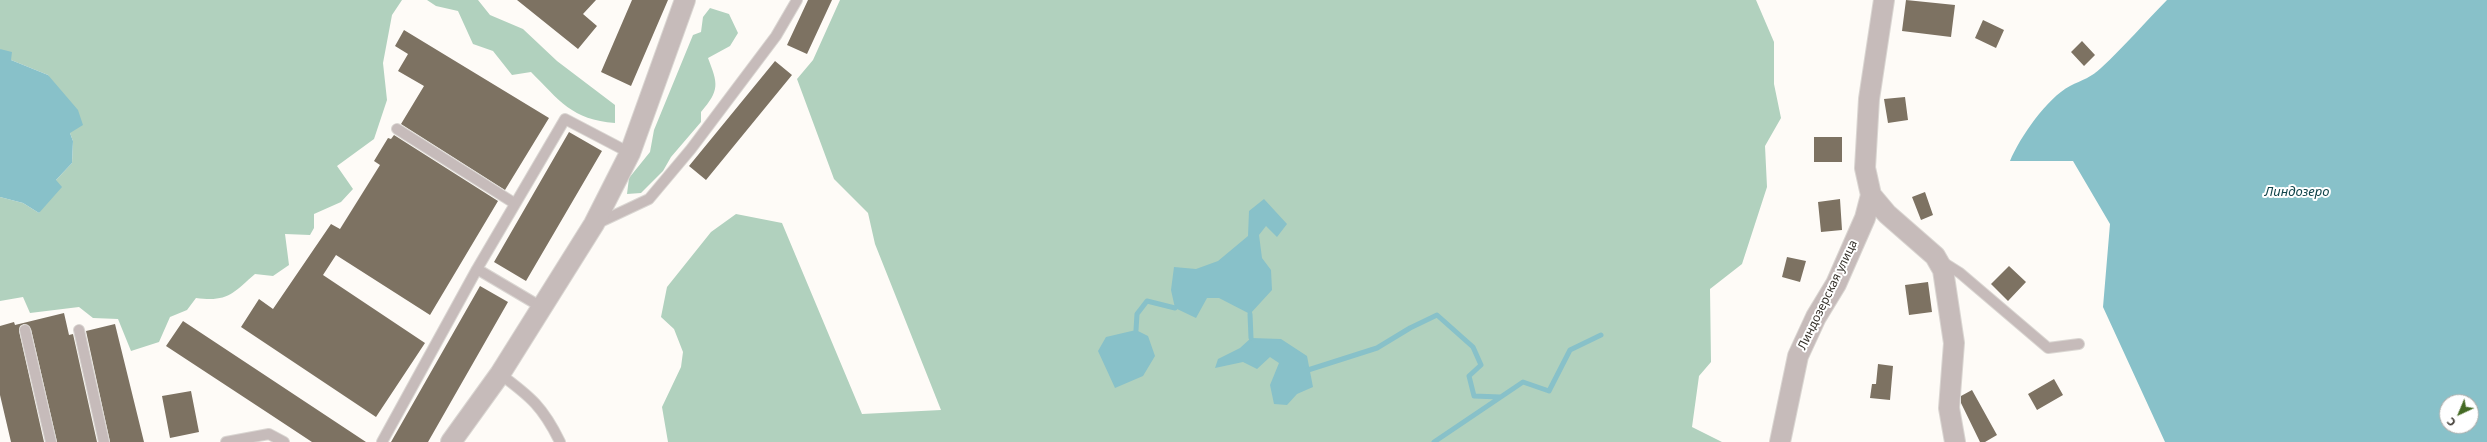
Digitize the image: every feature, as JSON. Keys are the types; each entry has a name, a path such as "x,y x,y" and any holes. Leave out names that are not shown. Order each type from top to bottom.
{"street":[{"path":"451,442 500,374 543,308 594,224 630,153 686,0"},
{"name":"Линдозерская улица","path":"1780,442 1798,356 1816,317 1836,284 1865,218 1871,195 1865,168 1869,99 1884,0"},
{"name":"Линдозерская улица","path":"1871,195 1887,214 1935,256 1943,270 1954,343 1949,408 1955,442"}],"lane":[{"path":"594,224 649,199 691,149 776,36 797,0"},
{"path":"382,442 514,203 564,119 630,153"},
{"path":"397,129 514,203"},
{"path":"1935,256 1960,273 2048,348 2079,344"},
{"path":"477,269 543,308"},
{"path":"25,330 51,442"},
{"path":"79,330 104,442"},
{"path":"500,374 531,397 551,423 560,442"},
{"path":"226,442 269,434 284,442"}],"green space":[{"path":"0,0 402,0 392,15 383,63 387,100 374,139 337,166 353,189 341,202 314,214 314,228 310,235 285,234 289,265 273,276 255,274 229,295 215,299 196,298 187,310 170,317 159,342 131,351 118,319 93,318 79,307 30,313 23,297 0,301 0,197 23,203 39,213 56,180 72,163 73,141 48,75 11,60 0,49"},
{"path":"427,0 478,0 490,15 523,29 557,61 615,105 615,123 588,118 567,107 531,72 512,75 493,51 473,44 458,11 436,6"},
{"path":"840,0 1756,0 1774,42 1774,84 1781,118 1765,146 1767,187 1742,264 1710,289 1711,362 1699,376 1692,427 1722,442 668,442 662,407 681,367 683,352 674,329 661,317 667,287 711,232 736,214 782,223 862,414 941,410 875,244 868,213 834,179 797,79 813,60"},
{"path":"710,8 729,14 738,33 730,46 708,58 715,81 712,98 701,112 701,122 671,157 663,171 641,193 627,194 629,178 650,152 654,130 693,35 701,32 703,17"}],"water":[{"name":"Линдозеро","path":"2167,0 2487,0 2487,442 2165,442 2103,307 2110,224 2073,161 2010,161 2027,130 2052,99 2070,86 2094,74 2118,52"},
{"path":"0,49 12,52 11,60 48,75 78,110 83,125 70,133 73,141 72,163 56,180 62,187 39,213 23,203 0,197"},
{"path":"1264,199 1287,224 1277,237 1266,226 1259,235 1262,258 1271,270 1272,290 1250,314 1219,298 1207,298 1196,318 1175,308 1171,290 1174,267 1196,269 1218,261 1248,236 1249,211"},
{"path":"1136,330 1148,336 1155,356 1143,376 1115,388 1098,351 1106,337"},
{"path":"1251,338 1281,339 1307,356 1313,387 1297,394 1287,405 1274,404 1270,385 1279,363 1270,357 1257,369 1243,362 1215,368 1218,359 1240,348"}],"building":[{"path":"517,0 596,0 583,14 597,26 578,49"},
{"path":"632,0 668,0 631,86 601,72"},
{"path":"808,0 832,0 807,54 787,45"},
{"path":"1906,0 1955,5 1951,37 1902,31"},
{"path":"1983,20 2004,30 1996,48 1975,38"},
{"path":"404,30 549,118 505,190 401,124 424,86 398,71 408,54 395,46"},
{"path":"2082,41 2095,55 2084,66 2071,52"},
{"path":"775,61 792,75 706,180 689,166"},
{"path":"1905,97 1908,120 1888,123 1884,99"},
{"path":"569,132 602,151 526,281 494,262"},
{"path":"394,135 498,201 430,315 336,255 323,275 425,343 376,417 241,327 259,299 273,309 331,224 340,229 380,165 374,161 388,138 391,139"},
{"path":"1814,137 1842,137 1842,162 1814,162"},
{"path":"1925,192 1933,215 1921,220 1912,197"},
{"path":"1840,199 1842,230 1821,232 1818,202"},
{"path":"1787,257 1806,261 1800,282 1782,277"},
{"path":"2009,266 2026,282 2008,301 1991,284"},
{"path":"1928,282 1932,312 1909,315 1905,285"},
{"path":"480,286 508,302 428,442 391,442"},
{"path":"64,313 69,335 73,334 97,442 57,442 31,329 24,324 20,326 19,331 44,442 11,442 0,395 0,326 14,322 15,325"},
{"path":"183,321 366,442 312,442 166,346"},
{"path":"115,324 144,442 110,442 86,331"},
{"path":"1878,364 1893,366 1890,400 1870,398 1872,384 1876,384"},
{"path":"2054,379 2063,395 2037,410 2028,394"},
{"path":"1972,390 1997,435 1985,442 1980,442 1961,403 1961,396"},
{"path":"191,391 199,432 170,438 162,396"}],"waterway":[{"path":"1136,330 1137,314 1147,301 1175,308"},
{"path":"1250,314 1251,338"},
{"path":"1308,370 1377,348 1410,328 1437,315 1473,347 1481,365 1469,376 1474,396 1500,397"},
{"path":"1434,442 1523,382 1549,391 1570,350 1601,335"}]}
